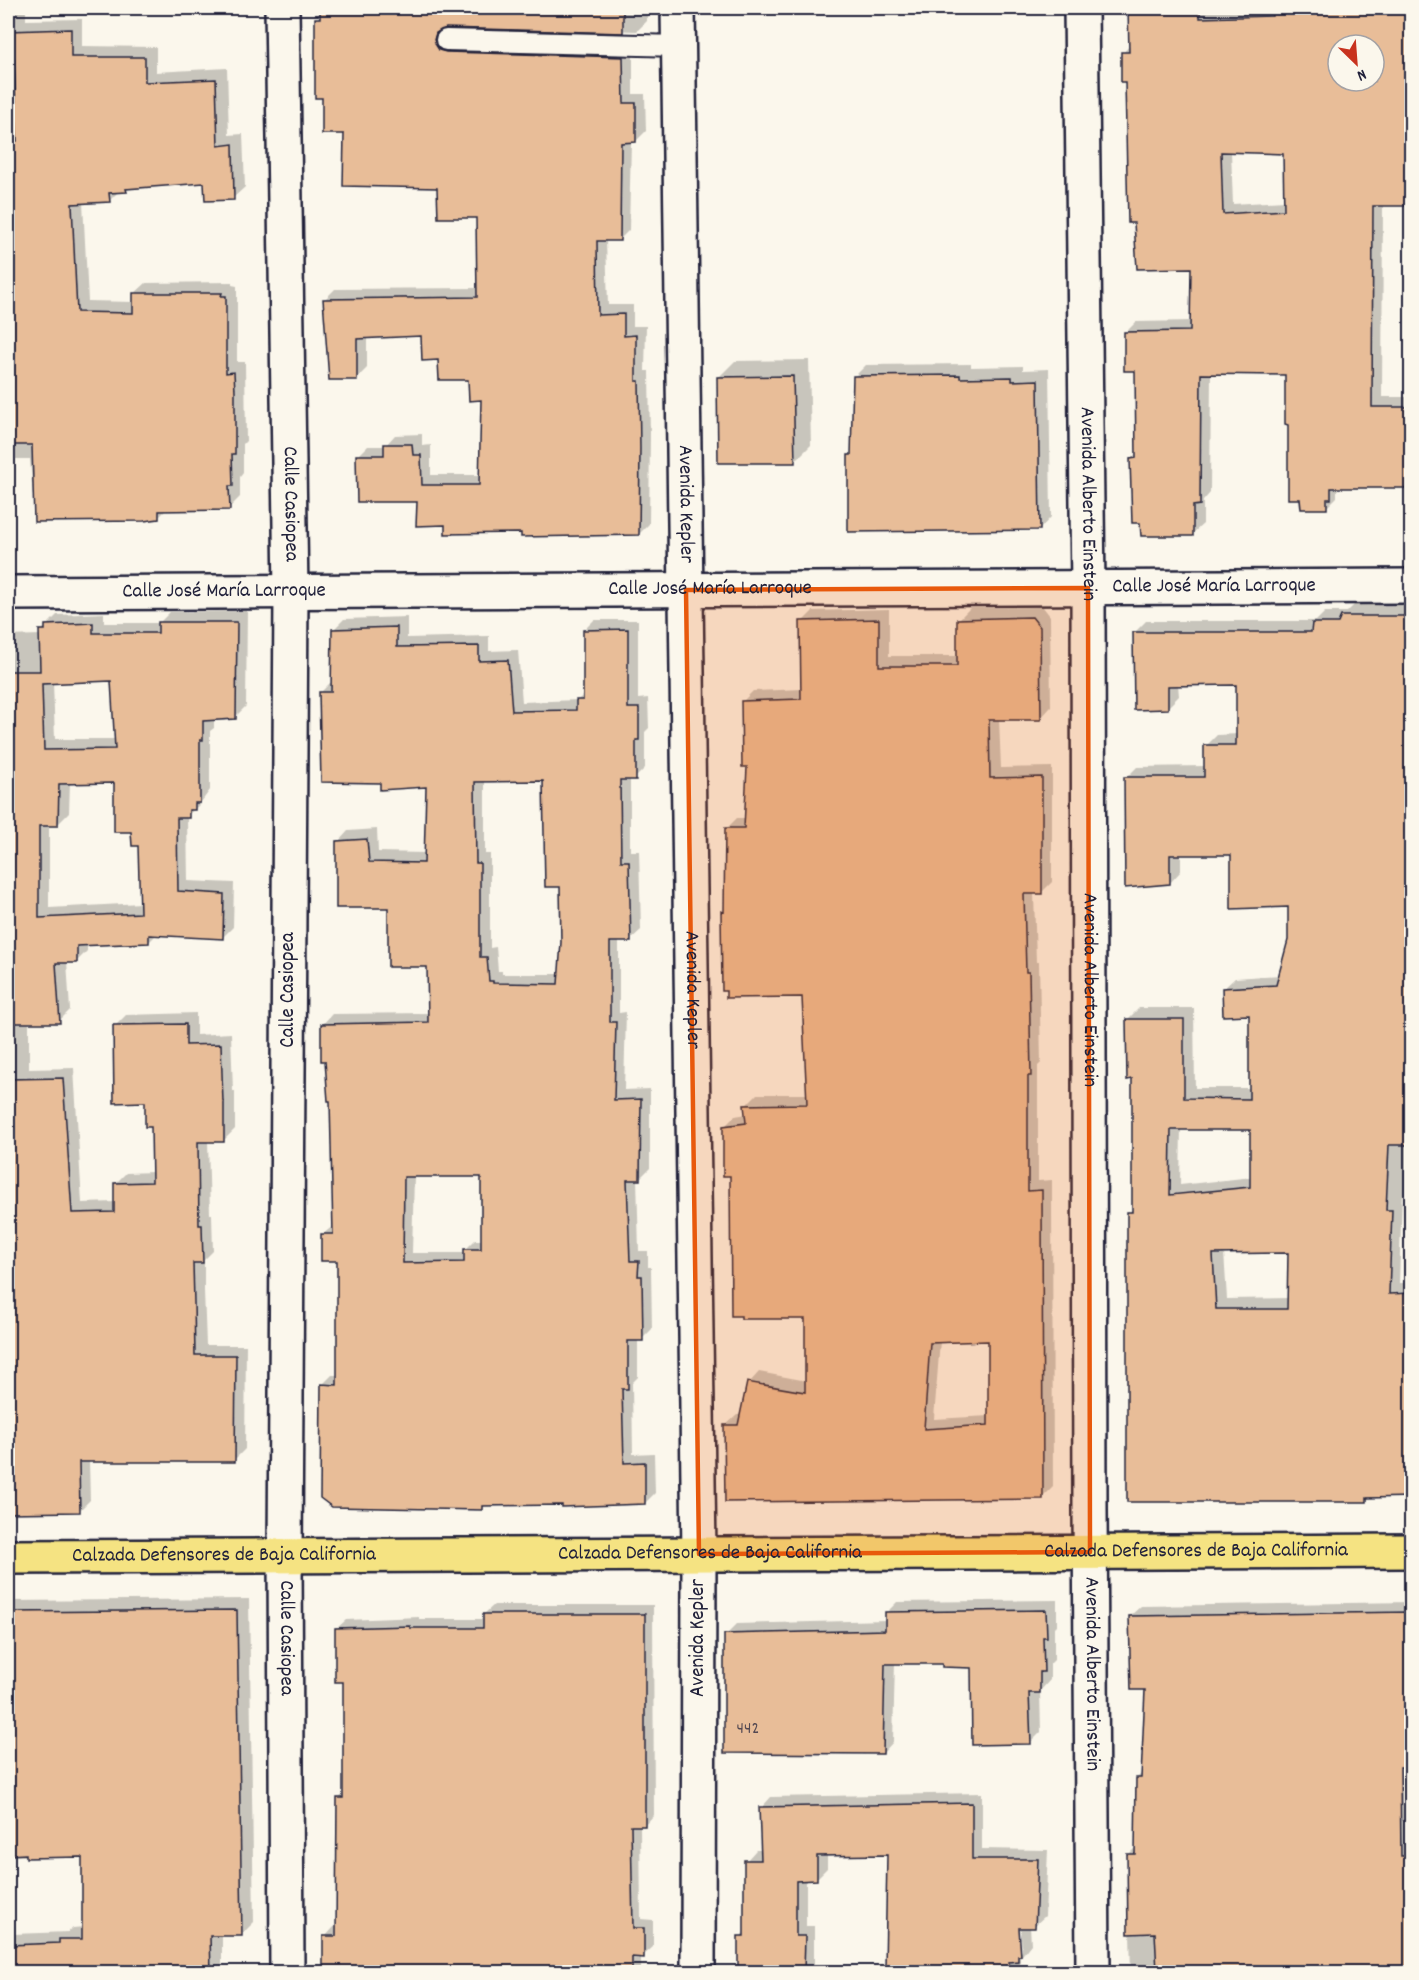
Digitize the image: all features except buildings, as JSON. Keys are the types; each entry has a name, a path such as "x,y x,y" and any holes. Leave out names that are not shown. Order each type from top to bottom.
{"main road":[{"name":"Calzada Defensores de Baja California","path":"8,1557 1412,1551"}],"street":[{"name":"Calle Casiopea","path":"282,8 291,592 285,1555 287,1972"},
{"name":"Avenida Kepler","path":"678,8 699,1554 698,1972"},
{"name":"Avenida Alberto Einstein","path":"1081,8 1088,588 1093,1972"},
{"name":"Calle José María Larroque","path":"8,593 1412,586"}],"lane":[{"path":"446,40 679,46"}],"highlighted area":[{"path":"1088,588 1090,1552 699,1554 686,590"}]}
